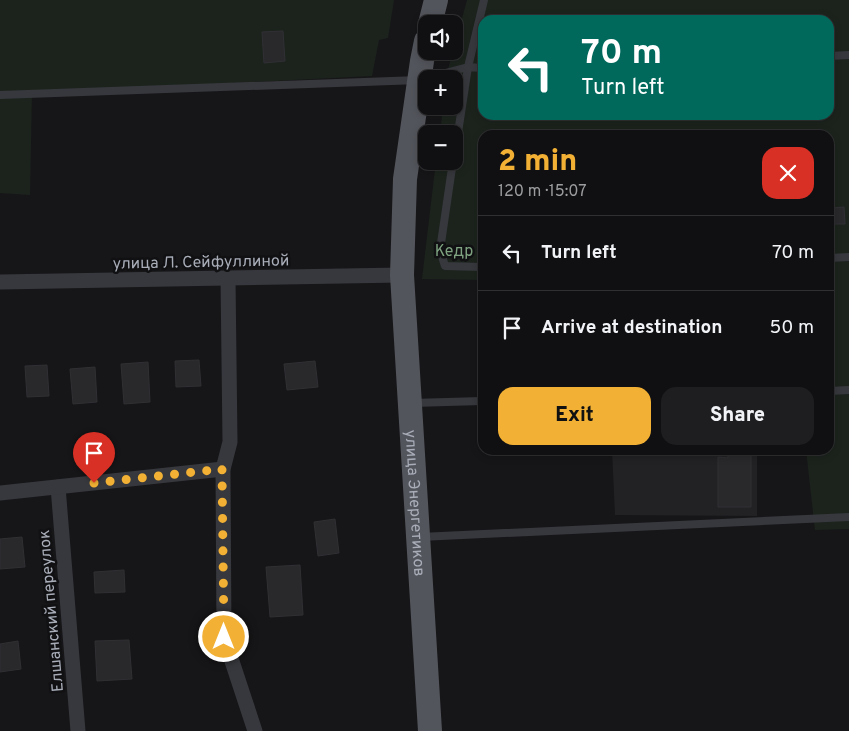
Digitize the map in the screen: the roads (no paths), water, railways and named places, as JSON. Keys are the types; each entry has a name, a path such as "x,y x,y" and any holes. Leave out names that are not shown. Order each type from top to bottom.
{"main road":[{"path":"432,15 436,0"},
{"name":"улица Энергетиков","path":"418,87 405,179 402,275 430,731"}],"street":[{"name":"улица Л. Сейфуллиной","path":"0,282 402,275"},
{"path":"228,278 230,442 222,469 224,637 255,731"},
{"path":"0,493 222,469"},
{"name":"Елшанский переулок","path":"58,487 78,731"}],"lane":[{"path":"480,15 484,0"},
{"path":"459,125 468,67 478,25"},
{"path":"834,56 849,56"},
{"path":"457,70 468,67 478,68"},
{"path":"0,95 418,80"},
{"path":"452,170 440,250 445,266 478,267"},
{"path":"834,258 849,257"},
{"path":"834,391 849,390"},
{"path":"410,403 478,401"},
{"path":"418,537 849,517"}],"park label":[{"name":"Кедр","path":"454,250"}]}
